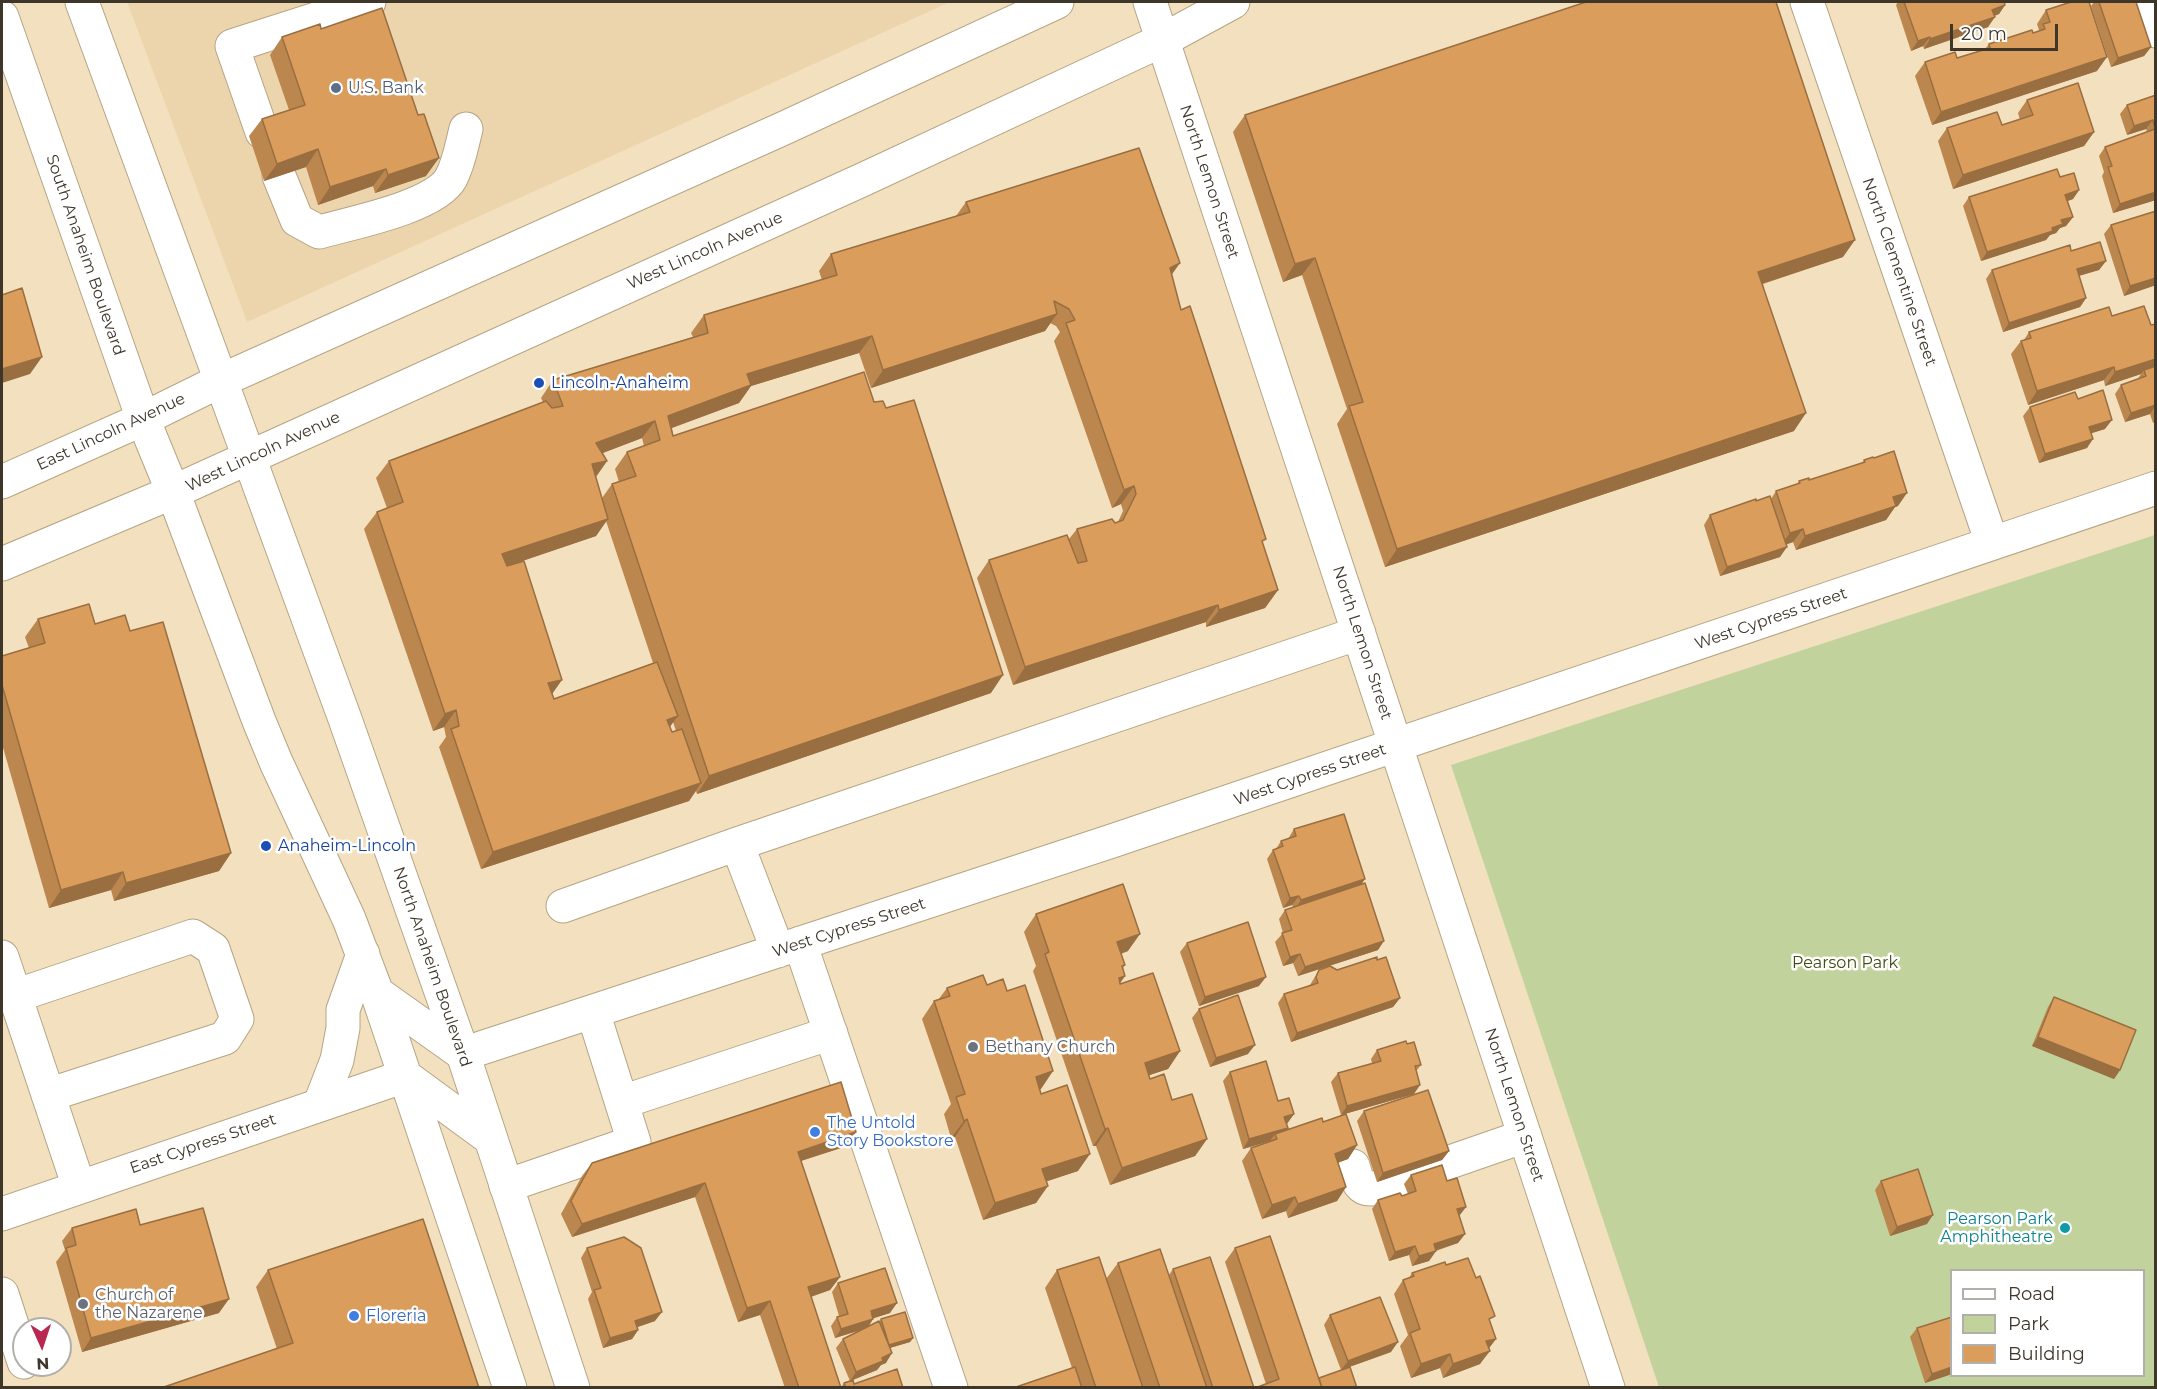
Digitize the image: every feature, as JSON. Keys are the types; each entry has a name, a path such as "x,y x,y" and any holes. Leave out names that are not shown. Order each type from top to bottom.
{"main road":[{"path":"82,2 220,381 782,129 1057,2"},
{"path":"262,132 232,46 369,2"},
{"name":"North Lemon Street","path":"1150,2 1525,1136 1597,1384"},
{"name":"West Lincoln Avenue","path":"173,492 851,185 1163,40 1233,2"},
{"name":"North Clementine Street","path":"1807,2 1992,543"},
{"path":"2146,2 2156,31"},
{"name":"South Anaheim Boulevard","path":"2,17 143,419 173,492"},
{"path":"279,176 297,220 319,231 428,200 450,179 466,129"},
{"name":"East Lincoln Avenue","path":"2,482 143,419 220,381"},
{"name":"North Anaheim Boulevard","path":"220,381 345,719 463,1054 573,1388"},
{"name":"West Cypress Street","path":"463,1054 1396,746 2156,488"},
{"path":"2,564 173,492 276,762 313,838 363,954 510,1388"},
{"path":"562,906 737,844 1359,633"},
{"path":"737,844 831,1033 951,1388"},
{"path":"15,996 194,936 213,949 237,1019 225,1038 48,1095"},
{"path":"320,1104 337,1060 343,1028 343,1010 363,954"},
{"path":"2,957 79,1187"},
{"path":"377,993 463,1054"},
{"path":"506,1186 634,1142 593,1012"},
{"path":"622,1102 831,1033"},
{"path":"405,1076 491,1139"},
{"name":"East Cypress Street","path":"2,1214 405,1076"},
{"path":"1353,1166 1360,1186 1365,1190 1372,1189 1525,1136"},
{"path":"2,1294 12,1326"}],"shaded area":[{"path":"127,2 950,2 247,322"}],"green space":[{"name":"Pearson Park","path":"2155,535 2155,1387 1659,1387 1451,765"}],"building":[{"path":"1586,2 1776,2 1855,240 1758,272 1806,413 1397,549 1349,406 1363,402 1315,258 1295,264 1245,115"},
{"path":"1904,2 2004,2 2005,5 1992,10 1995,17 1918,41"},
{"path":"2071,2 2089,2 2107,57 1941,112 1925,62 1955,52 1957,58 1990,48 1989,44 2032,30 2033,33 2045,29 2043,24 2050,22 2046,10"},
{"path":"2099,2 2136,2 2151,47 2118,58"},
{"name":"U.S. Bank","path":"382,8 418,115 424,114 439,158 388,175 386,169 330,187 318,149 277,164 262,119 305,105 282,37 320,24 321,29"},
{"path":"2078,83 2094,132 1963,175 1947,128 1997,112 2002,125 2033,115 2027,100"},
{"path":"2156,95 2156,192 2120,204 2108,167 2112,166 2105,147 2155,129 2153,120 2134,126 2127,105"},
{"path":"1139,148 1180,263 1170,268 1181,310 1190,306 1266,539 1262,541 1278,590 1219,610 1218,605 1025,667 989,560 1067,535 1078,563 1087,561 1077,529 1112,519 1115,523 1123,520 1136,494 1134,486 1124,490 1066,323 1075,320 1069,309 1054,301 1057,314 883,370 872,336 747,374 751,385 668,416 673,436 864,372 874,402 883,401 886,408 914,400 1003,675 709,776 612,484 636,476 627,452 660,440 655,421 596,443 607,461 592,464 608,519 502,554 507,566 524,561 562,680 548,683 554,699 657,662 678,716 667,720 672,732 682,729 701,783 493,852 451,729 459,726 456,710 445,714 377,512 403,502 389,461 546,401 552,408 563,406 553,380 708,333 704,315 837,275 831,254 970,212 966,202"},
{"path":"2057,169 2060,177 2074,173 2079,190 2065,195 2073,217 2061,220 2063,224 2052,228 2053,231 1987,252 1969,197"},
{"path":"2156,211 2156,278 2130,286 2111,225"},
{"path":"2100,242 2106,261 2077,269 2086,298 2009,323 1992,270 2070,245 2071,251"},
{"path":"22,288 42,357 2,369 2,295"},
{"path":"2144,306 2151,325 2156,324 2156,359 2115,372 2114,367 2037,391 2021,341 2031,338 2029,332 2109,307 2112,316"},
{"path":"2156,366 2156,405 2131,413 2121,385 2146,376 2144,370"},
{"path":"2103,390 2112,420 2089,427 2093,439 2045,454 2030,407 2075,392 2078,399"},
{"path":"1894,451 1907,493 1893,497 1896,506 1805,536 1803,529 1790,533 1776,491 1800,483 1799,481 1809,478 1809,480"},
{"path":"1770,496 1787,547 1727,567 1710,515"},
{"path":"89,604 95,624 125,615 130,631 163,622 231,853 126,883 123,872 61,890 2,685 2,656 45,643 38,619"},
{"path":"1344,814 1365,879 1301,900 1299,896 1290,898 1273,850 1283,846 1281,841 1296,836 1294,829"},
{"path":"1365,883 1384,941 1305,967 1300,954 1290,957 1282,933 1292,930 1285,910"},
{"path":"1123,884 1140,934 1117,942 1125,965 1122,966 1125,976 1119,978 1120,984 1153,973 1180,1051 1145,1063 1150,1079 1164,1074 1172,1100 1192,1094 1207,1139 1122,1168 1108,1128 1105,1129 1045,954 1049,952 1036,914"},
{"path":"1248,922 1266,977 1205,997 1187,943"},
{"path":"1377,957 1377,960 1386,957 1400,998 1297,1033 1284,994 1318,983 1316,977 1319,970 1330,966 1337,970"},
{"path":"983,975 987,985 1003,979 1007,991 1025,985 1053,1071 1036,1077 1041,1094 1067,1085 1090,1154 1042,1169 1048,1186 995,1203 967,1119 964,1121 956,1097 965,1094 934,1001 950,996 947,988"},
{"path":"1238,995 1255,1045 1216,1058 1199,1009"},
{"path":"2054,997 2136,1030 2120,1070 2038,1037"},
{"path":"1406,1041 1407,1044 1414,1042 1421,1065 1415,1066 1420,1085 1347,1106 1338,1073 1381,1061 1377,1050"},
{"path":"1266,1061 1278,1101 1289,1098 1294,1114 1284,1117 1288,1128 1249,1139 1230,1072"},
{"path":"841,1082 856,1132 798,1152 840,1277 808,1287 841,1388 799,1388 770,1301 747,1308 705,1183 582,1224 571,1201 592,1163"},
{"path":"1428,1090 1449,1151 1383,1173 1364,1111"},
{"path":"1346,1114 1357,1145 1335,1154 1346,1187 1298,1204 1295,1197 1272,1205 1251,1148 1277,1139 1275,1134 1322,1118 1323,1122"},
{"path":"1442,1165 1447,1181 1457,1178 1466,1207 1457,1209 1465,1234 1434,1244 1436,1251 1419,1256 1415,1246 1395,1252 1378,1200 1416,1191 1411,1175"},
{"path":"1918,1169 1933,1215 1897,1227 1881,1181"},
{"path":"203,1208 229,1299 91,1338 66,1248 76,1245 72,1228 136,1209 140,1225"},
{"path":"423,1219 479,1388 161,1388 293,1343 268,1270"},
{"path":"1270,1236 1322,1388 1255,1388 1279,1379 1235,1248"},
{"path":"624,1237 641,1248 662,1312 635,1321 638,1330 610,1338 594,1290 601,1288 587,1248"},
{"path":"1160,1249 1207,1388 1160,1388 1118,1263"},
{"path":"1099,1257 1143,1388 1096,1388 1057,1270"},
{"path":"1210,1257 1254,1388 1213,1388 1173,1269"},
{"path":"1468,1258 1476,1278 1480,1276 1495,1316 1489,1319 1496,1339 1486,1341 1490,1351 1453,1364 1450,1354 1421,1364 1410,1333 1420,1329 1403,1280 1414,1276 1412,1273 1445,1262 1446,1265"},
{"path":"885,1268 897,1303 871,1311 873,1319 841,1329 837,1317 848,1314 838,1283"},
{"path":"1380,1297 1398,1342 1348,1361 1330,1315"},
{"path":"905,1312 913,1338 889,1345 881,1319"},
{"path":"1950,1318 1950,1368 1932,1374 1917,1328"},
{"path":"879,1321 892,1353 882,1358 883,1361 856,1372 843,1339"},
{"path":"1075,1367 1082,1388 1013,1388"},
{"path":"1350,1367 1357,1388 1322,1388 1319,1378"},
{"path":"897,1369 903,1388 846,1388 844,1383 853,1380 854,1384"}],"place":[{"name":"U.S. Bank","path":"336,88"},
{"name":"Lincoln-Anaheim","path":"539,383"},
{"name":"Anaheim-Lincoln","path":"266,846"},
{"name":"Bethany Church","path":"973,1047"},
{"name":"The Untold Story Bookstore","path":"815,1132"},
{"name":"Pearson Park Amphitheatre","path":"2065,1228"},
{"name":"Church of the Nazarene","path":"83,1304"},
{"name":"Floreria","path":"354,1316"}]}
